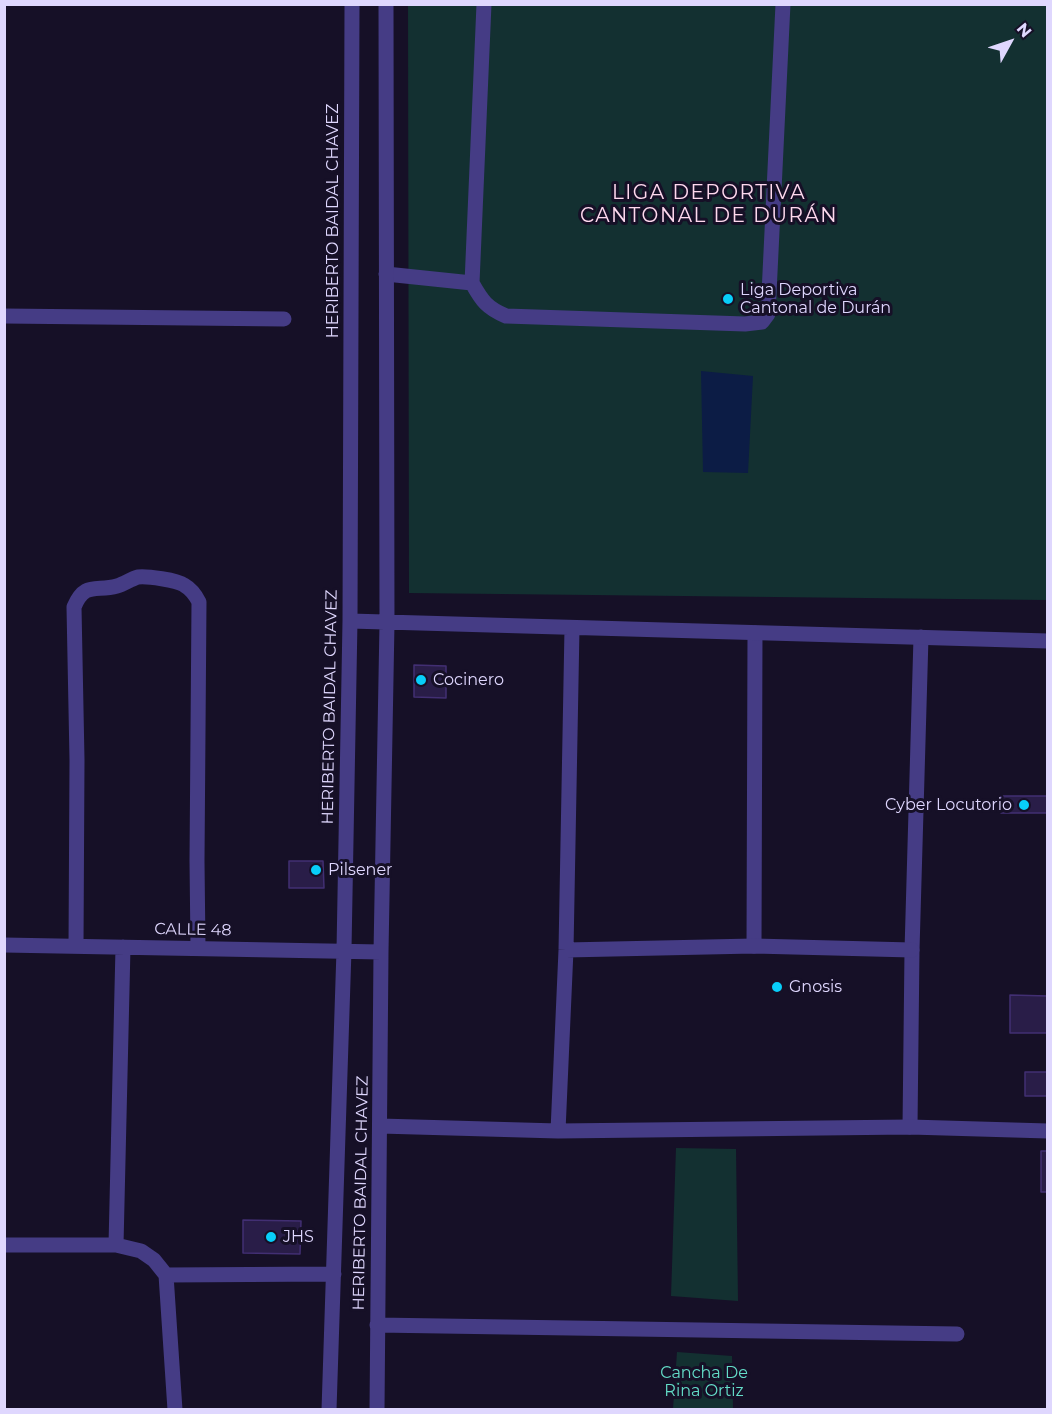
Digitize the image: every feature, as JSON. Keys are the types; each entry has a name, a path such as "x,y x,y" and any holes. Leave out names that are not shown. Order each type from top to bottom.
{"street":[{"name":"HERIBERTO BAIDAL CHAVEZ","path":"329,1410 344,950 350,621 352,4"},
{"name":"HERIBERTO BAIDAL CHAVEZ","path":"377,1410 381,952 387,623 386,4"},
{"path":"484,4 472,283 482,300 494,311 506,316 745,324 762,322 768,314 783,4"},
{"path":"386,274 472,283"},
{"path":"4,316 284,319"},
{"path":"76,946 77,760 74,607 82,593 93,588 117,586 136,577 147,576 183,584 199,602 198,948"},
{"path":"350,621 1047,641"},
{"path":"558,1131 566,950 572,628"},
{"path":"754,946 755,633"},
{"path":"910,1127 912,950 921,637"},
{"name":"CALLE 48","path":"4,945 381,952"},
{"path":"566,950 754,946 912,950"},
{"path":"116,1245 123,947"},
{"path":"380,1126 558,1131 910,1127 1047,1131"},
{"path":"4,1245 116,1245 141,1251 154,1260 166,1275 175,1410"},
{"path":"166,1275 334,1274"},
{"path":"377,1325 957,1334"}],"green space":[{"name":"Liga Deportiva Cantonal de Durán","path":"408,5 1047,5 1047,600 409,593"},
{"path":"676,1148 736,1149 738,1301 671,1296"},
{"name":"Cancha De Rina Ortiz","path":"677,1352 732,1356 733,1409 673,1409"}],"water":[{"path":"701,371 753,376 748,473 703,472"}],"building":[{"path":"414,665 446,666 446,698 414,697"},
{"name":"Cyber Locutorio","path":"1001,796 1048,796 1048,813 1001,813"},
{"path":"289,861 323,861 324,888 289,888"},
{"path":"1010,995 1048,996 1048,1033 1010,1033"},
{"path":"1025,1072 1048,1072 1048,1096 1025,1096"},
{"path":"1041,1151 1048,1151 1048,1192 1041,1192"},
{"name":"JHS","path":"243,1220 301,1221 300,1254 243,1253"}],"place":[{"name":"Liga Deportiva Cantonal de Durán","path":"728,299"},
{"name":"Cocinero","path":"421,680"},
{"name":"Cyber Locutorio","path":"1024,805"},
{"name":"Pilsener","path":"316,870"},
{"name":"Gnosis","path":"777,987"},
{"name":"JHS","path":"271,1237"}],"district":[{"name":"LIGA DEPORTIVA CANTONAL DE DURÁN","path":"709,204"}]}
